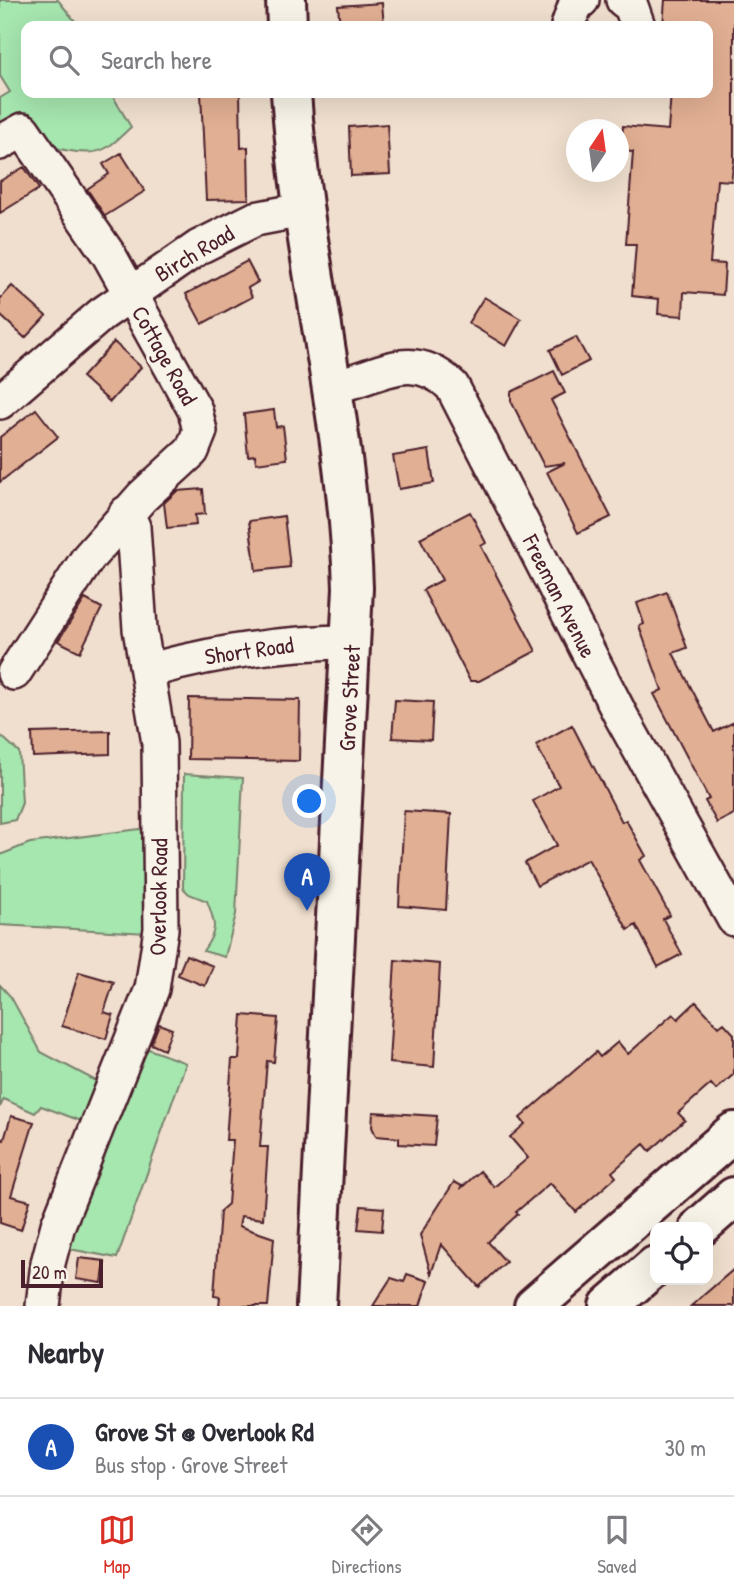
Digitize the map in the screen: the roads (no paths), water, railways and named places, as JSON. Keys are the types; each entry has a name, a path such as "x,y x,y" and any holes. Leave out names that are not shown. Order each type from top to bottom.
{"main road":[{"path":"286,0 287,21"},
{"name":"Grove Street","path":"292,98 302,209 350,529 352,642 316,1306"},
{"path":"534,1306 734,1132"},
{"path":"705,1222 734,1197"},
{"path":"609,1306 650,1270"}],"street":[{"path":"570,21 575,5 583,0"},
{"path":"623,0 631,6 636,21"},
{"name":"Cottage Road","path":"12,137 109,255 195,410 200,431 192,451 126,513 82,567 14,673"},
{"name":"Birch Road","path":"0,402 130,293 217,235 255,219 302,209"},
{"name":"Freeman Avenue","path":"330,387 361,380 393,367 413,365 435,373 452,386 626,726 734,919"},
{"name":"Overlook Road","path":"43,1306 48,1263 58,1225 145,1006 156,970 161,929 159,743 140,629 133,527 126,513"},
{"name":"Short Road","path":"147,671 229,651 301,643 352,642"}],"place":[{"name":"Grove St @ Overlook Rd","path":"307,911"}]}
